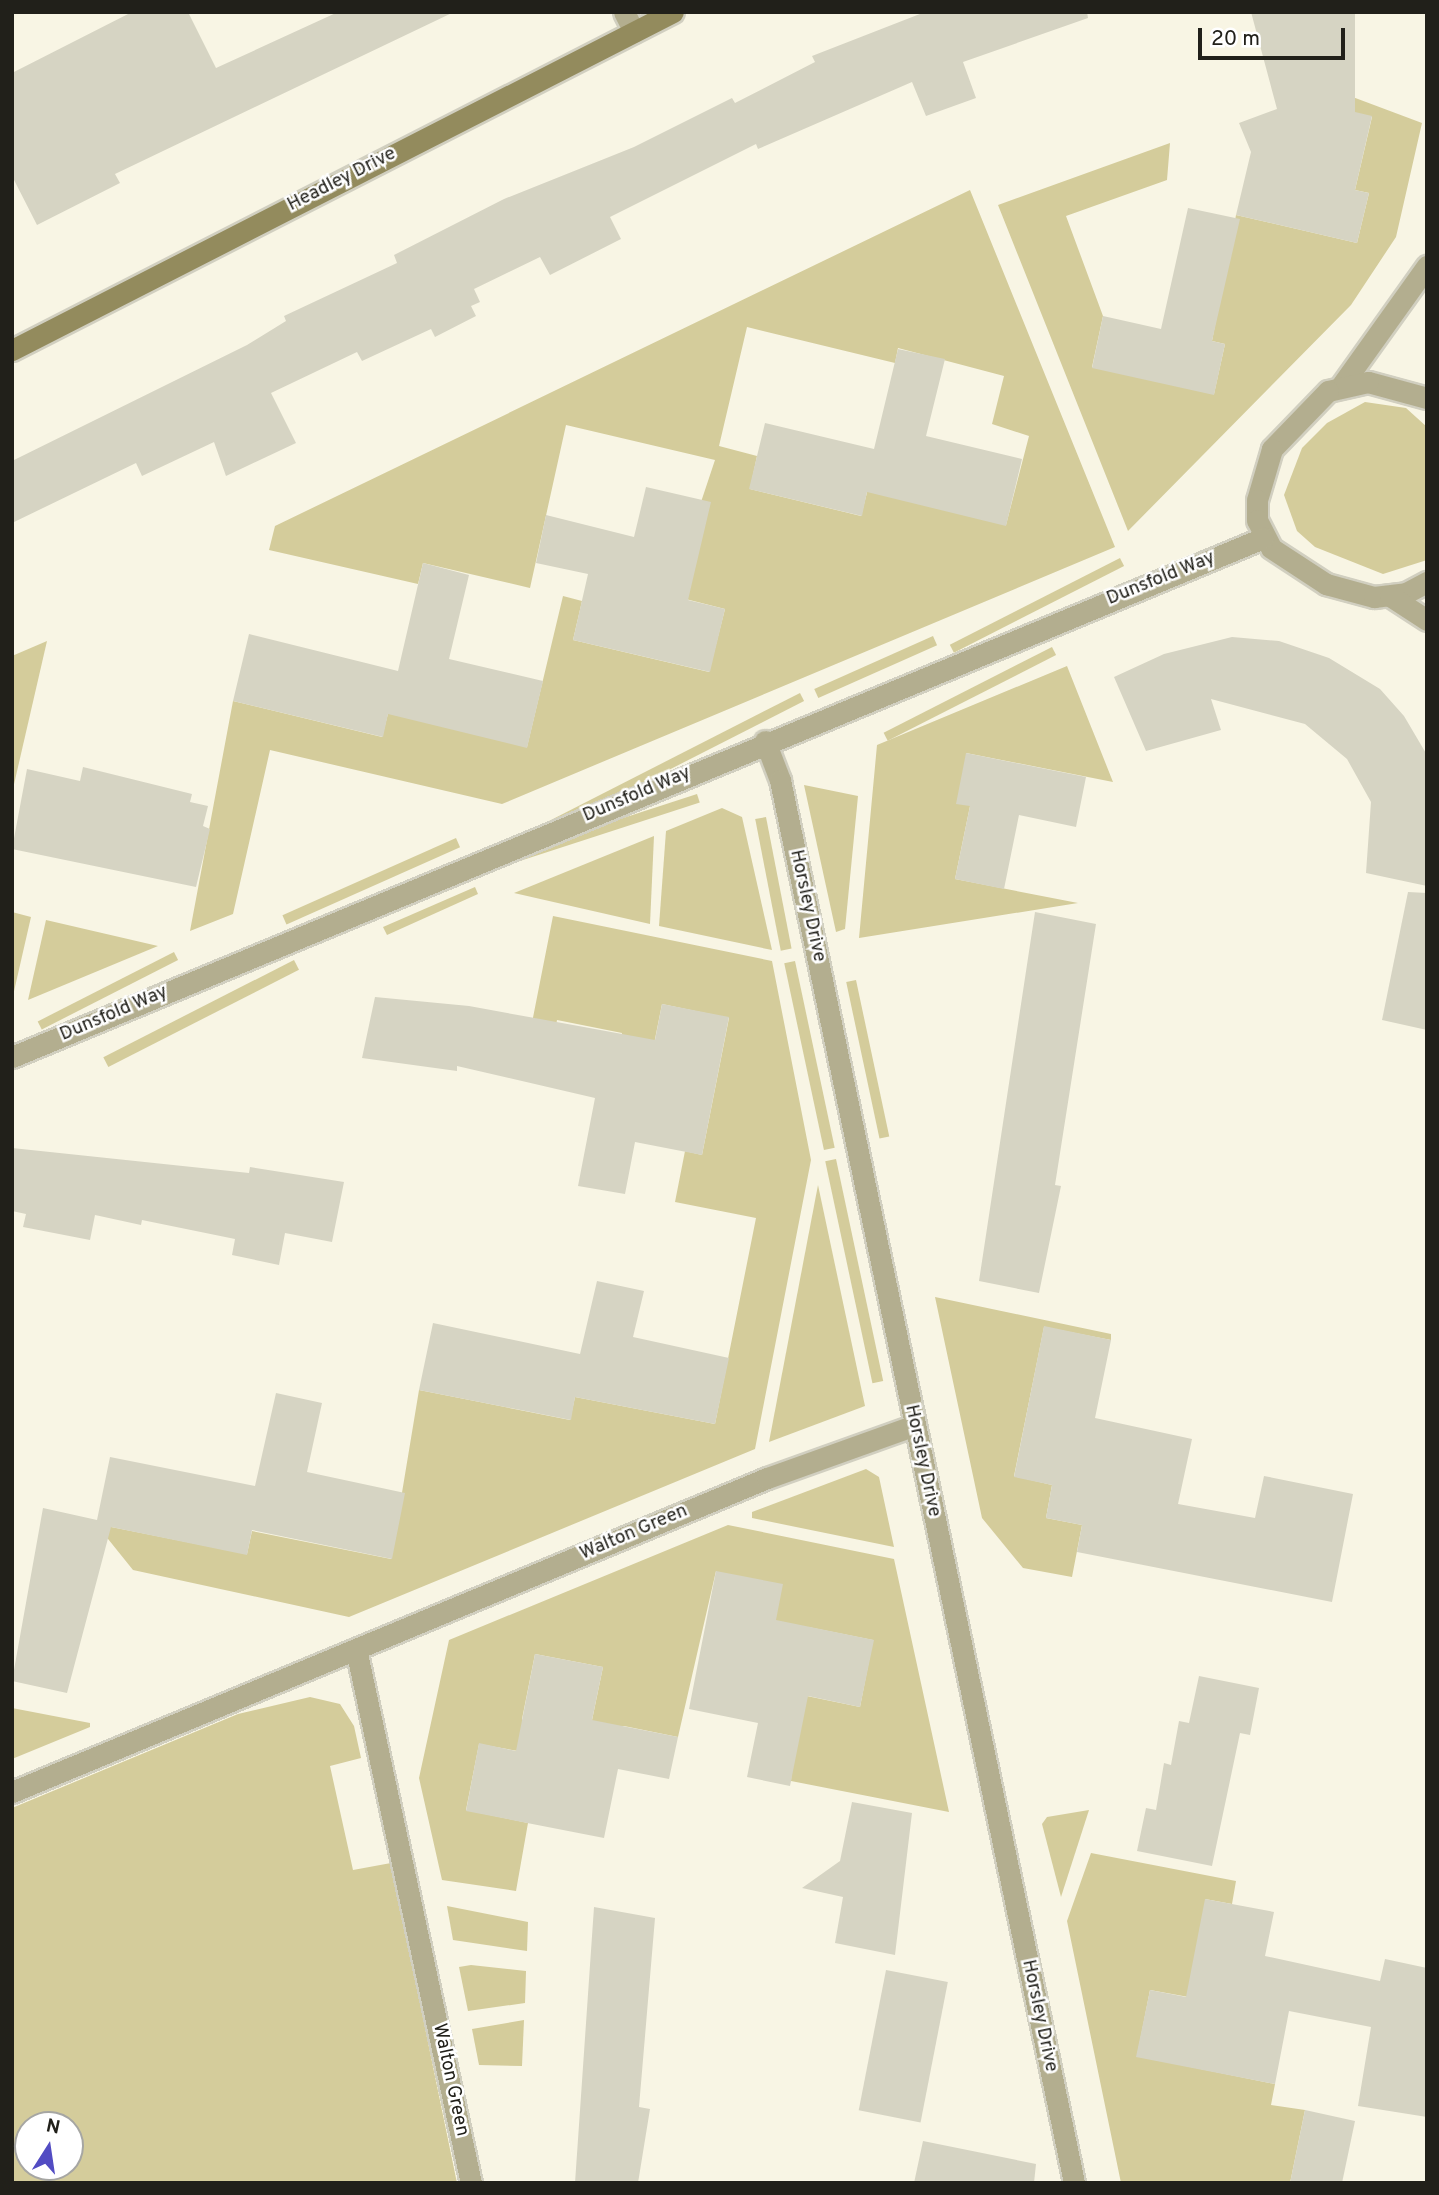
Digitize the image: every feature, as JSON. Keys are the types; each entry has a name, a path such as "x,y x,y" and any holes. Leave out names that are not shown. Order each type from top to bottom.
{"street":[{"path":"624,12 634,32"},
{"name":"Headley Drive","path":"12,350 673,12"},
{"path":"1427,266 1341,386 1298,417 1263,467 1257,500 1263,538 1283,559 1326,584 1390,596 1427,620"},
{"path":"1341,386 1387,383 1427,398"},
{"name":"Dunsfold Way","path":"12,1057 765,741 1263,538"},
{"path":"1390,596 1427,582"},
{"name":"Horsley Drive","path":"765,741 780,780 1074,2183"},
{"name":"Walton Green","path":"12,1792 841,1448 915,1425"},
{"name":"Walton Green","path":"356,1649 471,2183"}],"shaded area":[{"path":"1326,87 1422,123 1396,237 1351,305 1128,531 998,205 1170,143 1167,180 1066,216 1103,316 1092,367 1214,394 1225,344 1212,341 1236,215 1357,243 1369,193 1355,190 1372,117 1323,105"},
{"path":"970,190 1115,547 502,804 270,750 233,914 190,931 233,701 382,737 393,694 527,747 563,596 582,601 573,640 709,672 725,609 670,595 715,460 566,425 530,588 423,563 418,584 269,550 275,526","holes":["747,327 895,363 898,348 1004,376 992,424 1029,436 1006,525 872,473 861,516 750,489 757,456 719,446"]},
{"path":"1365,402 1406,408 1427,427 1427,560 1383,574 1315,547 1297,531 1284,495 1302,448 1327,423"},
{"path":"1120,558 1124,566 954,653 950,645"},
{"path":"933,636 937,645 818,698 814,689"},
{"path":"47,641 12,793 12,656"},
{"path":"1052,647 1056,655 888,741 884,733"},
{"path":"1067,666 1113,782 966,753 970,806 955,879 1078,903 859,938 877,745"},
{"path":"800,693 804,701 531,840 526,832"},
{"path":"804,785 858,796 845,929 836,932"},
{"path":"697,794 700,803 519,861 516,853"},
{"path":"722,808 742,817 772,950 659,926 666,831"},
{"path":"766,817 792,949 781,951 755,819"},
{"path":"654,836 650,924 514,893"},
{"path":"456,838 460,847 286,924 282,915"},
{"path":"475,887 478,894 387,935 383,927"},
{"path":"12,912 31,917 12,1000"},
{"path":"553,916 772,961 811,1160 755,1449 349,1617 133,1570 96,1524 247,1554 252,1531 391,1559 419,1390 570,1420 575,1397 715,1424 756,1218 675,1202 685,1151 702,1155 729,1018 662,1004 651,1059 619,1052 622,1033 557,1020 551,1053 527,1048"},
{"path":"46,920 158,946 28,1000"},
{"path":"174,952 178,960 42,1029 38,1021"},
{"path":"294,960 299,970 108,1067 103,1057"},
{"path":"795,961 835,1148 824,1150 784,963"},
{"path":"856,980 889,1137 879,1139 846,982"},
{"path":"836,1159 883,1381 872,1383 825,1161"},
{"path":"818,1185 865,1406 769,1442"},
{"path":"935,1297 1111,1334 1111,1340 1044,1327 1014,1476 1052,1485 1046,1518 1082,1525 1072,1577 1023,1568 982,1518"},
{"path":"866,1469 879,1477 894,1547 752,1518 752,1512"},
{"path":"728,1525 894,1559 949,1812 791,1781 797,1694 860,1707 873,1640 808,1627 804,1646 716,1571 678,1737 624,1726 590,1730 603,1667 535,1654 522,1719 535,1754 479,1744 466,1810 528,1823 516,1891 442,1880 419,1778 449,1640"},
{"path":"310,1697 340,1704 354,1726 361,1758 330,1766 353,1870 391,1863 457,2183 12,2183 12,1808 238,1714"},
{"path":"12,1708 90,1723 90,1727 12,1759"},
{"path":"1089,1810 1061,1897 1042,1824 1047,1817"},
{"path":"1091,1853 1236,1881 1232,1904 1205,1899 1205,2000 1150,1990 1137,2056 1275,2084 1271,2105 1305,2110 1290,2183 1121,2183 1067,1921"},
{"path":"447,1906 528,1922 527,1951 453,1940"},
{"path":"471,1965 526,1971 525,2003 468,2011 459,1967"},
{"path":"524,2020 522,2066 479,2065 472,2029"}],"building":[{"path":"132,12 188,12 216,68 338,12 454,12 115,174 120,183 37,225 12,176 12,73"},
{"path":"925,12 1087,12 1088,18 963,62 976,98 926,116 912,82 758,149 756,144 610,217 621,239 550,275 540,257 474,289 480,302 471,306 476,316 435,337 431,329 362,361 357,352 271,393 296,443 226,476 214,442 142,476 136,463 12,523 12,461 247,345 286,321 284,316 397,263 394,255 504,199 634,147 732,98 735,103 815,62 812,56"},
{"path":"1251,12 1355,12 1355,112 1372,116 1355,190 1369,193 1357,243 1236,215 1251,152 1239,123 1277,109"},
{"path":"1188,208 1240,219 1212,341 1225,344 1214,395 1092,368 1103,316 1161,329"},
{"path":"898,349 945,359 926,436 1022,459 1006,526 867,492 862,516 749,489 765,423 874,449"},
{"path":"646,487 711,502 688,600 725,609 710,672 573,640 588,574 536,563 546,515 634,537"},
{"path":"423,563 469,575 449,659 543,681 527,748 388,714 383,737 233,701 249,634 398,671"},
{"path":"1232,637 1279,641 1329,658 1380,689 1404,716 1427,755 1427,886 1366,873 1371,802 1347,759 1305,724 1211,699 1221,730 1146,751 1114,677 1164,654"},
{"path":"966,753 1086,777 1076,827 1019,815 1004,889 955,879 970,806 956,804"},
{"path":"83,767 192,794 190,802 208,806 203,826 210,829 196,887 12,849 27,769 80,781"},
{"path":"1408,892 1427,893 1427,1030 1382,1020"},
{"path":"1035,912 1096,924 1055,1185 1061,1186 1039,1293 979,1281"},
{"path":"375,997 469,1006 655,1040 662,1004 729,1017 702,1155 635,1142 625,1194 578,1186 595,1098 457,1066 457,1071 362,1058"},
{"path":"12,1148 249,1173 250,1167 344,1182 332,1242 285,1233 279,1265 232,1255 235,1239 142,1220 141,1225 95,1215 90,1240 23,1227 26,1214 12,1211"},
{"path":"597,1281 644,1291 633,1337 729,1358 715,1424 575,1397 571,1420 419,1390 433,1323 580,1354"},
{"path":"1044,1326 1111,1340 1095,1418 1192,1439 1178,1504 1255,1518 1264,1476 1353,1494 1332,1602 1077,1552 1082,1525 1046,1518 1052,1485 1014,1477"},
{"path":"276,1393 322,1403 307,1472 405,1493 392,1559 252,1530 247,1555 111,1527 67,1693 12,1681 43,1508 97,1520 110,1457 255,1486"},
{"path":"716,1571 783,1584 776,1620 874,1640 860,1707 808,1696 790,1786 747,1777 758,1723 689,1709"},
{"path":"535,1654 603,1667 592,1720 678,1737 669,1779 618,1769 604,1838 466,1811 479,1743 516,1751"},
{"path":"1199,1676 1259,1688 1250,1735 1240,1733 1212,1866 1137,1851 1146,1808 1156,1810 1164,1763 1171,1765 1179,1721 1189,1723"},
{"path":"852,1802 912,1813 895,1955 835,1943 843,1897 802,1888 840,1861"},
{"path":"1205,1899 1274,1912 1265,1956 1380,1981 1385,1959 1427,1968 1427,2117 1358,2106 1371,2027 1289,2011 1275,2084 1136,2057 1150,1990 1186,1997"},
{"path":"594,1907 655,1918 639,2107 650,2109 638,2183 575,2183"},
{"path":"886,1970 948,1982 921,2122 859,2110"},
{"path":"1305,2110 1355,2121 1342,2183 1290,2183"},
{"path":"923,2141 1036,2164 1034,2183 914,2183"}]}
